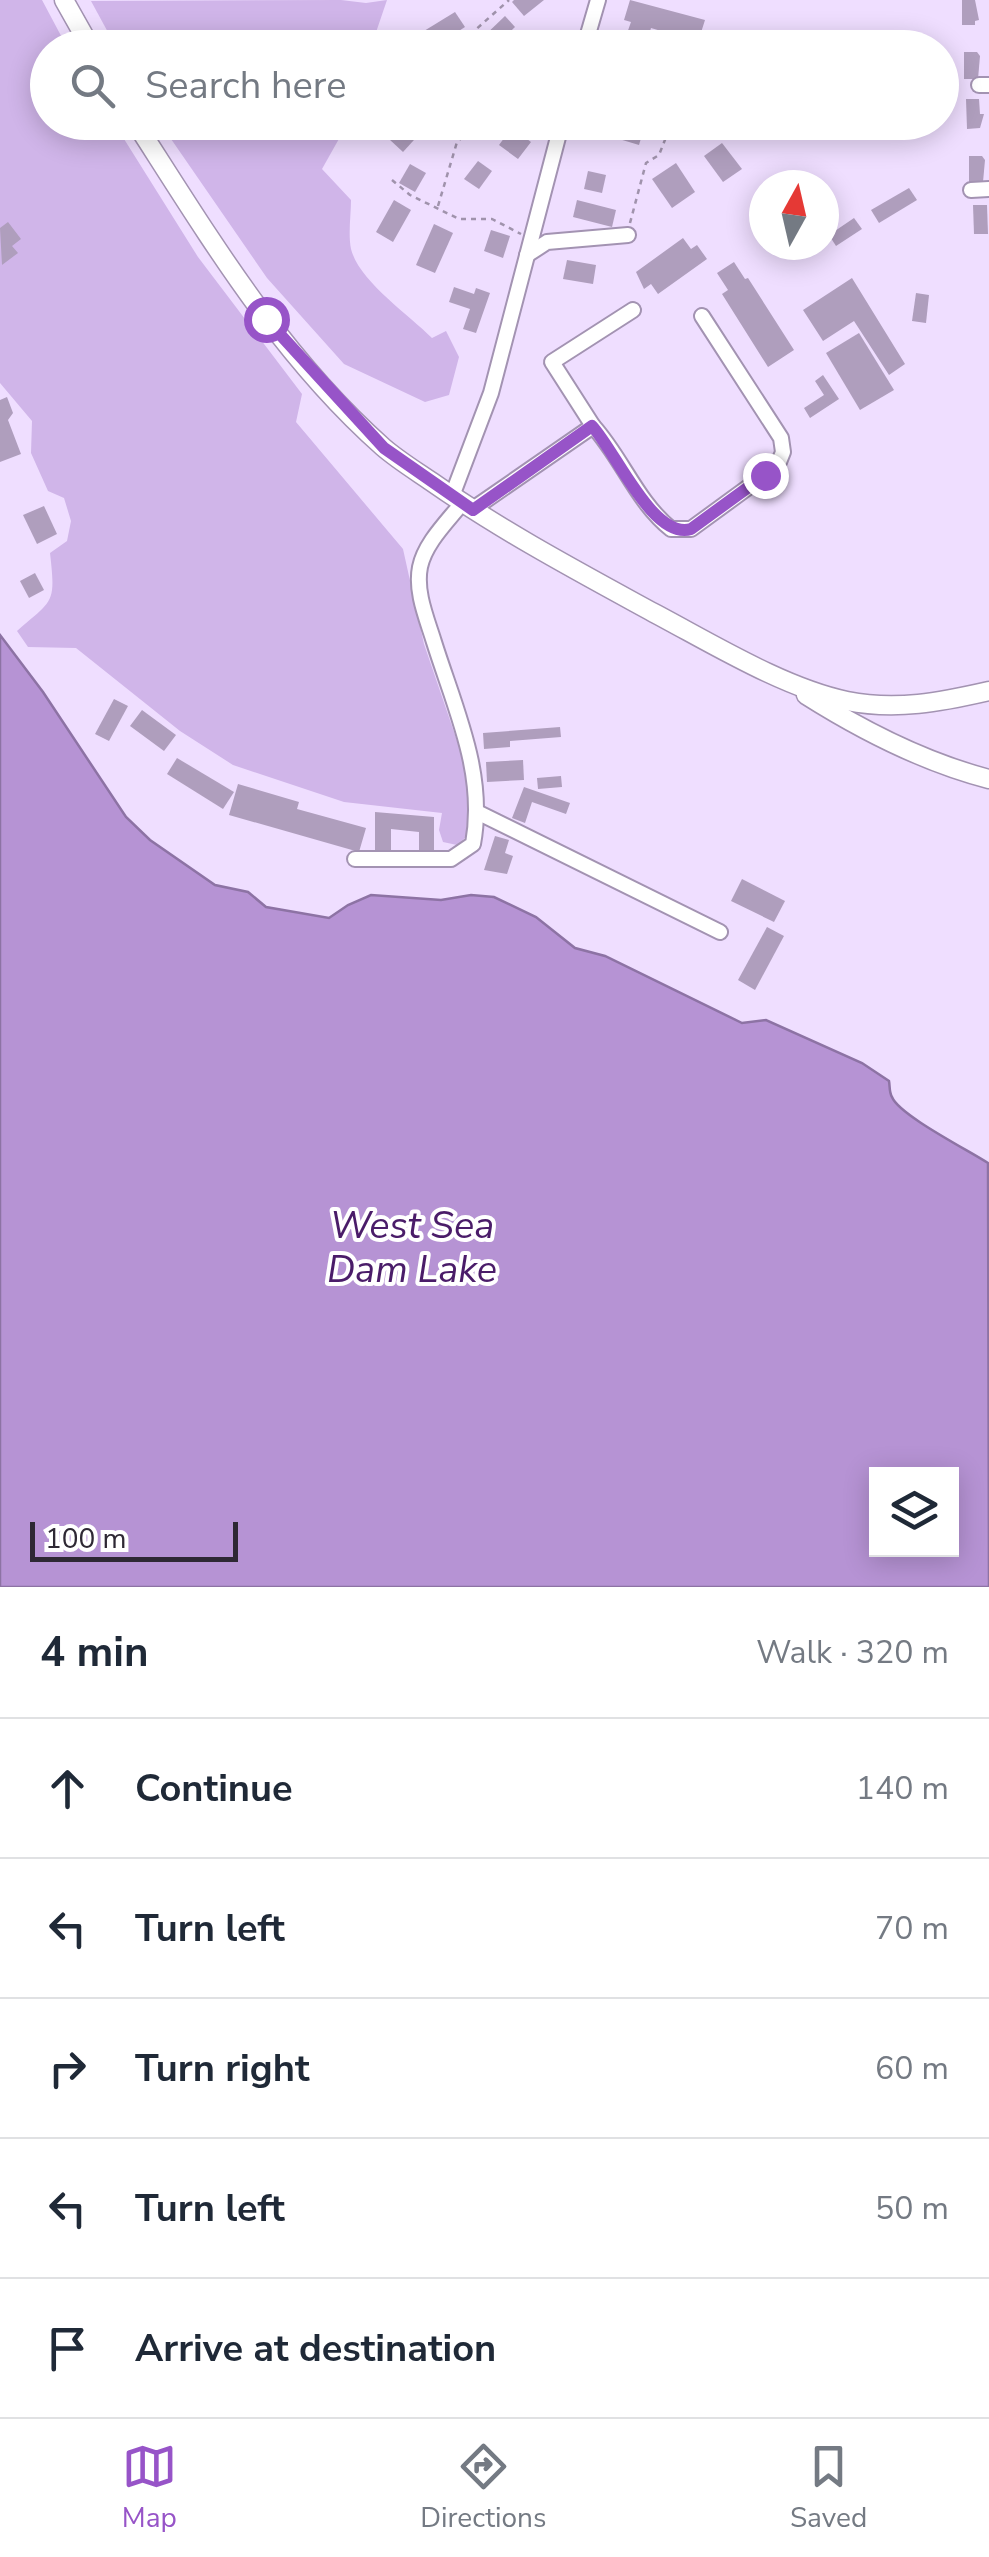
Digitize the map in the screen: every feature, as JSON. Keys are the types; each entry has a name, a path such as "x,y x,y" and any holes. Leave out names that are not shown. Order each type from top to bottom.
{"main road":[{"path":"64,0 81,30"},
{"path":"146,140 234,277 266,319 384,448 462,503 582,574 772,674 842,717 900,747 989,780"},
{"path":"772,674 843,700 885,706 938,703 989,691"}],"street":[{"path":"589,30 598,0"},
{"path":"355,859 452,859 473,844 477,812 474,768 421,598 419,574 428,549 462,503 557,140"},
{"path":"971,190 989,189"},
{"path":"527,255 547,242 628,236"},
{"path":"633,310 552,362 654,515 671,529 682,532 779,462 783,452 780,438 702,316"},
{"path":"462,503 592,426"},
{"path":"477,812 720,932"}],"path":[{"path":"475,30 508,0"},
{"path":"438,207 460,140"},
{"path":"628,236 646,163 660,155 665,140"},
{"path":"392,180 410,195 459,219 492,219 531,239"}],"shaded area":[{"path":"0,0 42,0 58,30 30,30 30,140 125,140 198,257 302,394 296,422 403,549 424,644 466,767 470,787 466,837 457,845 443,842 439,830 442,813 344,802 233,765 180,731 76,648 28,647 17,631 49,600 50,553 67,541 71,521 64,498 48,491 31,453 32,421 0,383"},
{"path":"387,0 377,30 107,30 91,1"},
{"path":"172,140 338,140 322,169 351,200 350,243 356,261 374,285 432,338 446,331 459,357 449,395 425,402 344,364 267,278"}],"water":[{"name":"West Sea Dam Lake","path":"0,635 126,817 150,840 215,885 248,892 266,907 329,918 371,895 441,900 471,895 494,897 536,917 575,948 605,956 742,1023 766,1020 862,1063 889,1081 892,1097 907,1113 988,1163 989,1587 0,1587"}],"building":[{"path":"514,0 544,0 524,16"},
{"path":"630,0 705,20 702,30 628,30 631,22 624,20"},
{"path":"962,0 975,0 979,20 975,25 962,25"},
{"path":"455,12 465,27 460,30 426,30"},
{"path":"505,16 515,27 512,30 490,30"},
{"path":"964,52 977,52 980,56 978,79 964,79"},
{"path":"966,99 979,99 980,114 984,114 980,128 967,129"},
{"path":"390,140 414,140 403,152"},
{"path":"503,140 531,142 518,159 499,145"},
{"path":"722,143 742,169 723,182 704,156"},
{"path":"969,156 982,156 985,160 983,182 969,183"},
{"path":"478,161 492,171 479,189 464,179"},
{"path":"676,163 695,192 672,208 652,179"},
{"path":"410,164 426,173 415,192 399,183"},
{"path":"588,171 606,175 602,193 584,189"},
{"path":"909,188 917,200 879,223 871,210"},
{"path":"394,200 411,210 393,242 376,232"},
{"path":"577,200 616,210 612,227 573,217"},
{"path":"973,205 987,205 988,234 974,234"},
{"path":"854,218 862,229 839,244 839,228"},
{"path":"8,222 21,239 12,246 18,253 2,265 0,228"},
{"path":"434,224 453,233 435,273 416,265"},
{"path":"491,230 510,236 503,258 484,251"},
{"path":"683,238 691,249 697,245 707,259 658,294 651,284 644,289 636,272"},
{"path":"567,260 596,265 593,284 563,279"},
{"path":"734,262 794,350 768,367 722,294 728,290 717,273"},
{"path":"852,278 905,364 889,375 854,321 823,341 803,310"},
{"path":"454,287 474,294 476,288 490,293 476,333 463,329 470,309 449,302"},
{"path":"916,293 929,295 926,323 912,321"},
{"path":"859,333 894,390 860,410 826,353"},
{"path":"823,375 839,399 810,418 804,408 824,395 815,381"},
{"path":"7,397 13,413 8,420 21,454 0,462 0,400"},
{"path":"44,506 57,534 37,544 23,515"},
{"path":"35,573 44,590 29,598 20,581"},
{"path":"114,699 128,706 109,741 95,734"},
{"path":"142,710 176,735 164,751 130,726"},
{"path":"560,727 561,737 510,741 510,747 484,749 483,733"},
{"path":"177,758 234,792 223,809 167,774"},
{"path":"523,760 524,780 487,782 486,762"},
{"path":"561,776 562,787 538,789 537,778"},
{"path":"238,784 299,802 297,809 366,828 359,852 229,815"},
{"path":"524,787 570,803 566,814 532,802 525,823 512,818"},
{"path":"375,812 434,817 434,855 419,855 419,832 391,829 391,855 375,855"},
{"path":"495,836 509,840 505,853 513,856 507,874 484,870"},
{"path":"742,879 785,901 774,922 731,901"},
{"path":"767,927 784,936 755,990 738,980"}],"route":[{"path":"266,319 384,448 473,510 592,426 654,515 671,529 691,529 765,475"}]}
